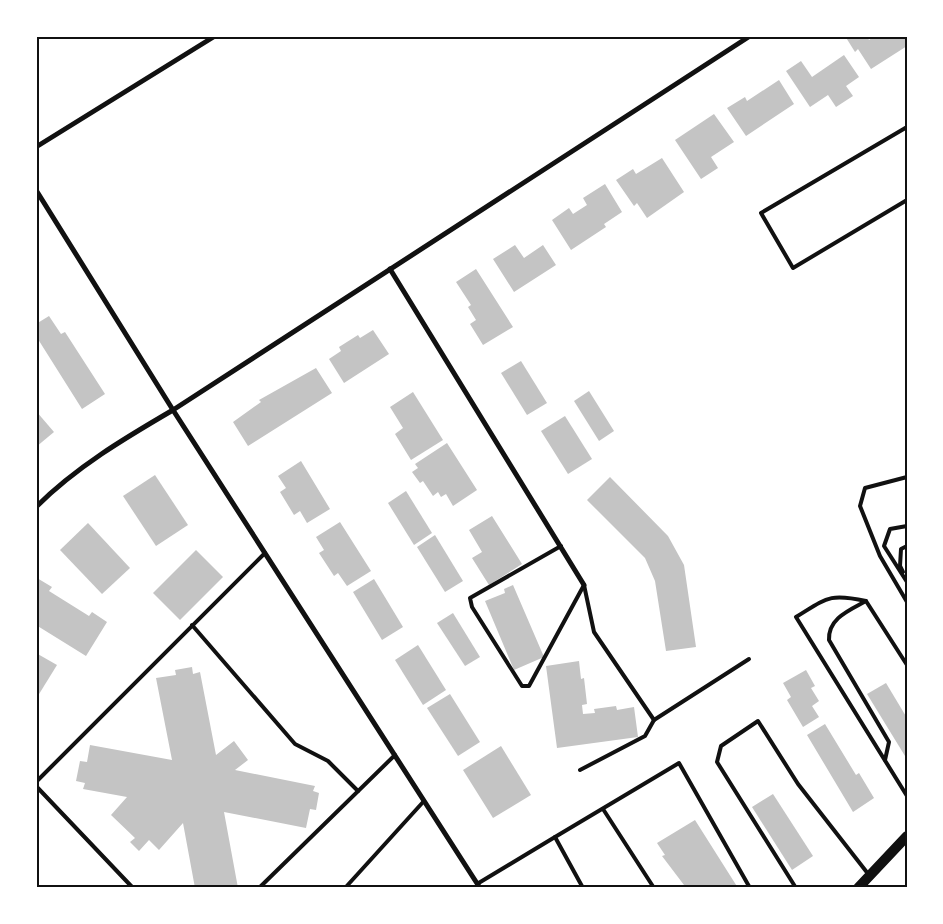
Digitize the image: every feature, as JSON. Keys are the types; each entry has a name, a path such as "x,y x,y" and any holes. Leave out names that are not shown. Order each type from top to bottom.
{"main road":[{"path":"858,888 907,836"}],"street":[{"path":"36,147 215,36"},
{"path":"36,507 52,491 113,445 173,410 750,36"},
{"path":"36,190 173,410 478,886"},
{"path":"390,270 584,585"}],"lane":[{"path":"907,127 761,213 793,268 907,200"},
{"path":"907,477 864,488 860,506 880,556 907,602"},
{"path":"907,526 890,529 884,546 907,582"},
{"path":"561,546 470,598 472,607 522,686 529,686 584,585"},
{"path":"907,546 901,548 900,566 907,582"},
{"path":"133,888 36,784 265,553"},
{"path":"584,585 594,632 654,720"},
{"path":"907,665 866,601 847,597 827,598 796,617 907,796"},
{"path":"866,601 834,621 829,633 830,640 889,742 885,761"},
{"path":"192,625 295,744 328,761 358,791"},
{"path":"580,770 645,736 654,720 749,659"},
{"path":"796,888 717,762 721,746 758,721 798,784 869,875"},
{"path":"259,888 395,755"},
{"path":"478,886 554,837 679,763 750,888"},
{"path":"345,888 424,802"},
{"path":"602,809 654,888"},
{"path":"554,837 583,888"}],"building":[{"path":"845,36 867,36 869,40 875,36 907,36 907,46 871,69 858,49 855,52"},
{"path":"844,55 859,77 846,86 853,96 836,107 828,95 810,107 786,71 801,61 812,77"},
{"path":"779,80 794,104 746,136 727,108 745,97 747,101"},
{"path":"714,114 734,142 711,157 718,168 701,179 675,140"},
{"path":"662,158 684,192 647,218 637,203 634,206 616,180 633,169 636,174"},
{"path":"605,184 622,212 604,224 606,227 571,250 552,220 569,208 573,214 587,205 583,198"},
{"path":"515,245 524,258 543,245 556,265 514,292 493,259"},
{"path":"476,269 513,327 483,345 470,324 476,320 468,307 471,305 456,282"},
{"path":"49,316 61,334 65,332 105,394 82,409 36,336 36,324"},
{"path":"373,330 389,354 344,383 329,359 341,351 339,347 358,335 360,338"},
{"path":"521,361 547,403 527,415 501,373"},
{"path":"316,368 332,393 248,446 233,422 261,402 259,400"},
{"path":"589,391 614,431 599,441 574,401"},
{"path":"413,392 443,440 411,460 395,434 403,428 390,407"},
{"path":"36,411 54,432 36,447"},
{"path":"565,416 592,459 568,474 541,431"},
{"path":"447,443 477,490 453,506 446,494 441,497 438,492 433,496 423,481 420,483 412,472 418,468 415,464"},
{"path":"301,461 330,509 307,523 300,511 294,515 280,492 286,488 278,476"},
{"path":"155,475 188,525 156,546 123,496"},
{"path":"610,477 668,536 684,565 696,647 666,651 655,581 645,558 587,500"},
{"path":"406,491 432,533 414,545 388,503"},
{"path":"492,516 522,564 489,585 472,558 482,552 469,530"},
{"path":"340,522 371,571 347,586 338,573 334,576 319,553 324,550 316,537"},
{"path":"88,523 130,568 102,594 60,550"},
{"path":"435,535 463,581 445,592 417,547"},
{"path":"196,550 223,577 180,620 153,593"},
{"path":"37,578 52,587 49,591 89,616 92,612 107,622 86,656 36,625"},
{"path":"374,579 403,627 382,640 353,592"},
{"path":"513,585 544,657 514,670 485,601 505,593 504,589"},
{"path":"453,613 480,657 465,666 437,623"},
{"path":"418,645 446,690 423,705 395,660"},
{"path":"36,653 57,665 36,699"},
{"path":"579,661 581,679 584,678 587,704 582,705 583,714 595,713 594,709 616,706 617,710 634,707 638,737 557,748 546,666"},
{"path":"192,667 193,674 200,672 216,755 234,741 248,760 235,770 315,786 313,791 319,793 316,810 310,809 306,828 224,812 238,888 195,888 183,823 159,850 149,840 139,851 130,842 135,838 111,815 127,797 83,789 85,783 76,781 80,761 87,762 90,745 172,760 156,678 176,675 175,670"},
{"path":"806,670 815,686 811,688 819,701 812,706 819,717 803,727 787,700 791,697 783,683"},
{"path":"886,683 907,718 905,756 867,694"},
{"path":"450,694 480,742 458,756 427,708"},
{"path":"825,724 856,775 859,773 874,798 853,812 807,735"},
{"path":"501,746 531,795 493,818 463,770"},
{"path":"773,794 813,856 792,870 752,807"},
{"path":"695,820 738,888 680,888 684,885 662,856 665,855 657,843"}]}
